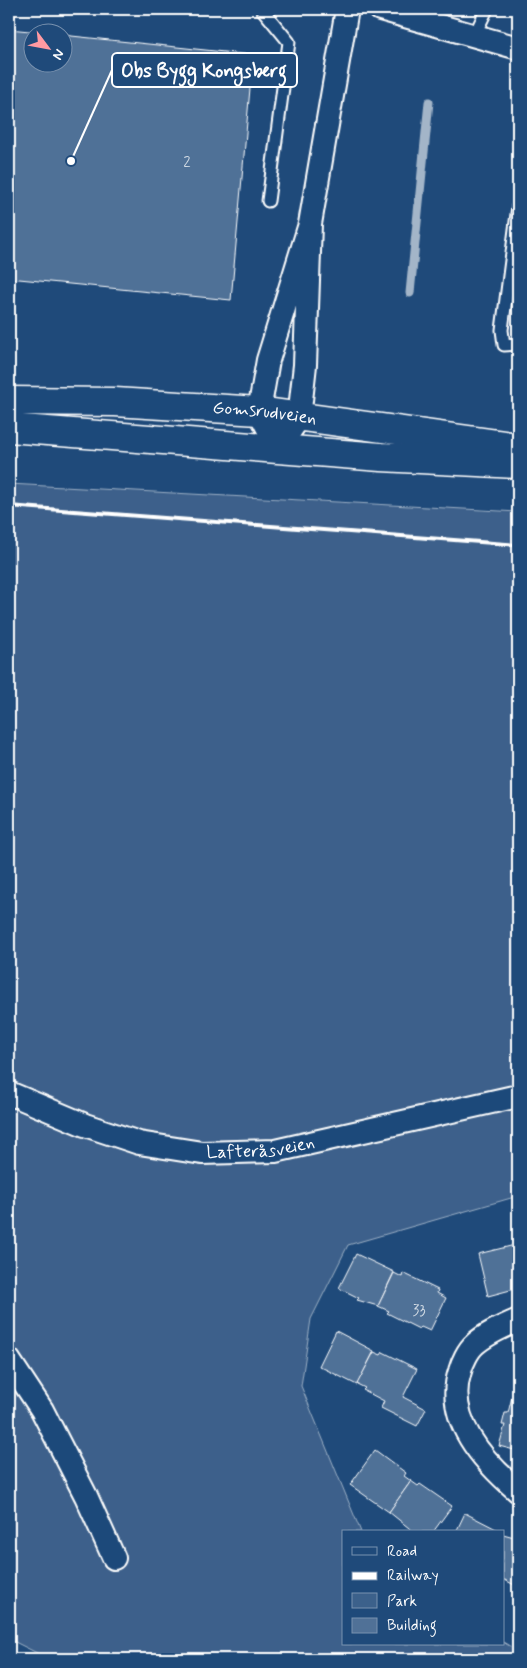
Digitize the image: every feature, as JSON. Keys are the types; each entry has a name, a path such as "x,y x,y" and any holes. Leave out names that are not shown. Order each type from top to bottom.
{"main road":[{"name":"Gomsrudveien","path":"9,400 115,402 259,412 518,447"},
{"name":"Gomsrudveien","path":"9,428 278,448 382,458 518,464"}],"street":[{"path":"310,224 305,365 299,418 278,448 259,412 268,360 310,224 347,9"},
{"path":"380,9 475,34 518,48"},
{"name":"Lafteråsveien","path":"9,1093 85,1125 139,1143 202,1153 276,1150 518,1096"},
{"path":"518,1320 496,1330 473,1345 462,1365 455,1386 460,1419 472,1441 501,1477 518,1491"},
{"path":"9,1360 42,1410 86,1496 114,1558"}],"lane":[{"path":"262,9 289,42 268,200"},
{"path":"475,34 487,9"},
{"path":"518,206 502,330 504,344 518,344"}],"green space":[{"path":"9,484 518,512 518,539 513,540 518,548 518,1196 348,1245 311,1319 301,1386 360,1530 342,1530 342,1646 504,1646 504,1643 518,1651 518,1659 49,1659 9,1639"}],"building":[{"path":"9,29 22,30 22,72 72,72 72,36 253,55 231,300 9,278"},
{"path":"515,1245 518,1247 518,1288 488,1296 478,1254"},
{"path":"356,1254 394,1272 378,1306 357,1300 359,1298 339,1288"},
{"path":"394,1273 402,1277 403,1273 438,1290 437,1293 446,1298 430,1331 421,1327 419,1329 387,1313 389,1311 378,1306"},
{"path":"336,1331 374,1351 357,1385 319,1366"},
{"path":"374,1352 381,1355 383,1352 417,1369 403,1397 426,1409 417,1426 381,1408 384,1401 363,1390 365,1388 357,1384"},
{"path":"518,1366 518,1394 514,1393 516,1386 513,1385"},
{"path":"513,1393 518,1394 518,1451 499,1446 505,1425 502,1425 505,1413 508,1413"},
{"path":"375,1450 406,1473 404,1476 411,1481 389,1512 350,1485"},
{"path":"411,1481 418,1486 420,1484 452,1506 434,1530 412,1530 389,1512"},
{"path":"465,1513 498,1530 457,1530"},
{"path":"504,1534 518,1538 518,1587 504,1580"}],"waterway":[{"path":"410,293 429,102"}],"railway":[{"path":"9,506 518,545"}],"place":[{"name":"Obs Bygg Kongsberg","path":"71,161"}]}
